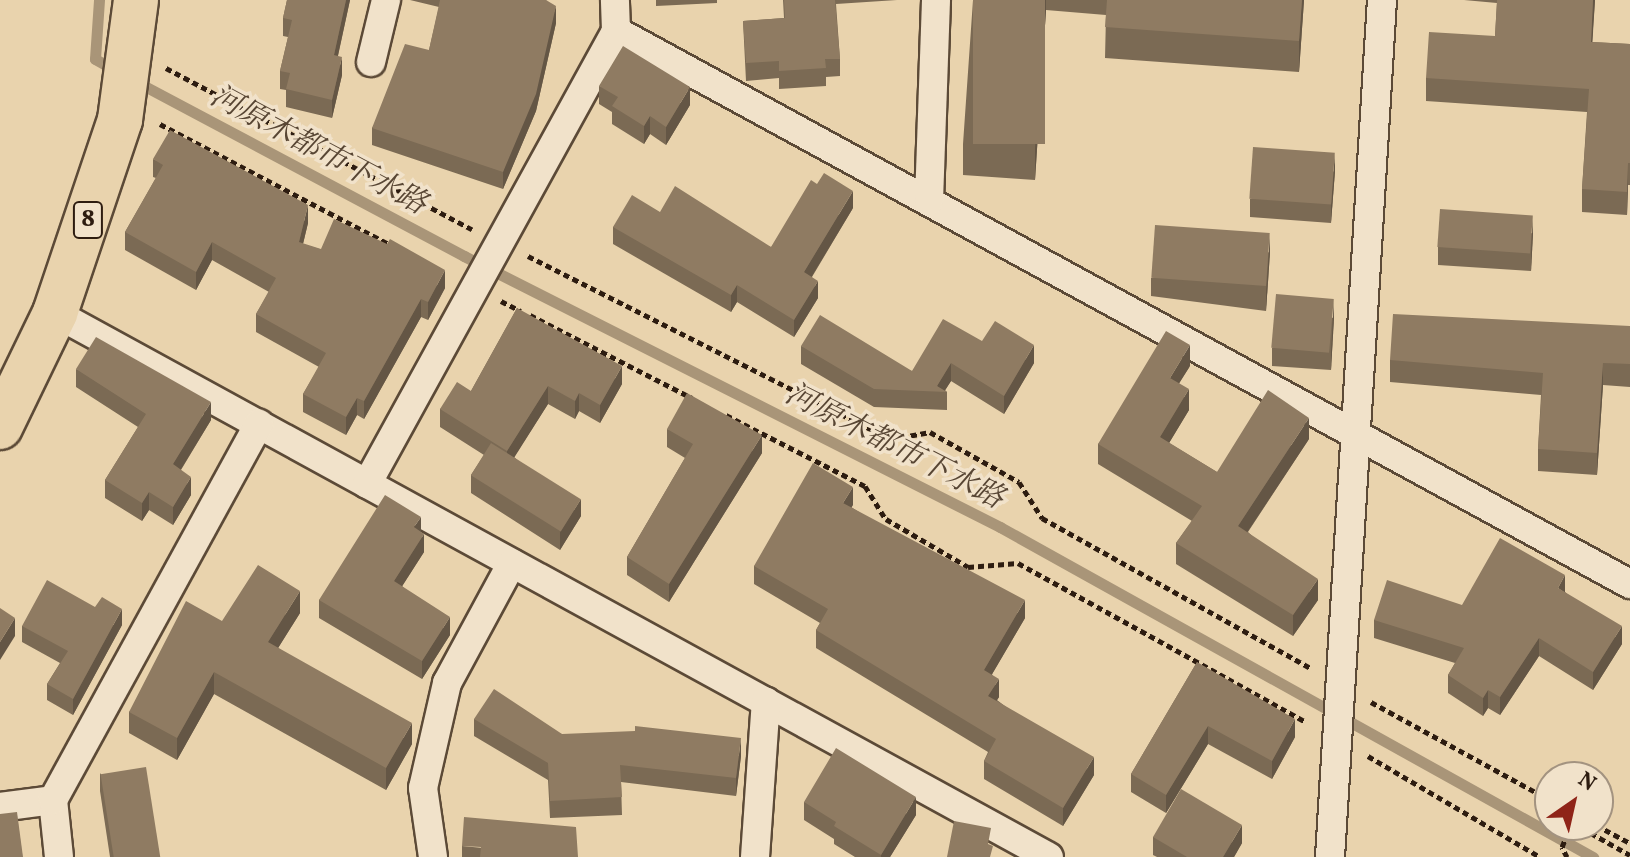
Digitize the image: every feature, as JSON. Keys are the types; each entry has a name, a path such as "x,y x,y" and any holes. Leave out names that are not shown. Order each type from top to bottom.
{"main road":[{"name":"8","path":"0,427 55,313 120,120 136,0"}],"street":[{"path":"371,62 386,0"},
{"path":"367,484 616,31 615,0"},
{"path":"929,201 936,0"},
{"path":"1330,857 1382,0"},
{"path":"616,31 1630,584"},
{"path":"55,313 766,701 1017,849 1049,857"},
{"path":"59,857 53,800 259,424"},
{"path":"433,857 423,788 447,683 512,563"},
{"path":"755,857 766,701"},
{"path":"0,807 53,800"}],"path":[{"path":"155,62 500,243 891,439 930,432 1019,482 1042,518 1534,791"},
{"path":"145,116 397,248"},
{"path":"475,288 695,399"},
{"path":"723,414 865,486 886,519 968,567 1018,563 1337,739 1540,857"},
{"path":"1567,857 1562,847 1569,830 1582,828 1630,855"}],"building":[{"path":"287,0 346,0 334,55 342,57 332,100 286,89 290,73 280,71 292,20 283,18"},
{"path":"440,0 546,0 556,6 536,94 503,172 372,128 405,44 429,50"},
{"path":"784,0 835,0 840,59 825,59 826,68 779,71 779,61 746,63 743,21 785,18"},
{"path":"973,0 1045,0 1045,144 973,144"},
{"path":"1107,0 1302,0 1299,41 1105,27"},
{"path":"1497,0 1593,0 1591,42 1630,44 1630,163 1627,192 1582,189 1589,89 1426,78 1429,32 1495,36"},
{"path":"623,46 690,87 666,127 650,116 644,126 612,106 618,97 599,86"},
{"path":"170,130 308,205 299,242 321,249 334,219 387,244 390,239 445,270 428,302 421,299 364,401 357,398 346,417 303,394 326,353 256,314 276,278 212,242 196,272 125,232 163,165 153,159"},
{"path":"1253,147 1335,153 1331,205 1249,199"},
{"path":"824,173 853,191 804,272 818,281 794,320 737,285 731,295 613,227 632,195 660,212 675,186 771,247 811,180 817,184"},
{"path":"1440,209 1533,215 1530,253 1437,247"},
{"path":"1155,225 1270,233 1266,286 1151,278"},
{"path":"1276,294 1334,299 1329,353 1271,348"},
{"path":"517,308 622,366 600,405 579,393 575,401 548,386 507,451 440,409 457,382 471,391"},
{"path":"1393,314 1630,326 1630,364 1603,363 1597,453 1538,449 1543,373 1390,360"},
{"path":"820,315 912,371 943,319 982,341 995,321 1034,345 1004,396 951,363 937,386 947,392 874,389 801,346"},
{"path":"1166,331 1190,345 1170,378 1189,389 1160,437 1217,472 1268,390 1309,418 1238,526 1318,579 1293,615 1176,543 1202,506 1098,444"},
{"path":"96,337 211,402 173,464 191,477 173,507 149,492 142,503 105,480 146,414 76,369"},
{"path":"687,393 762,435 669,584 627,557 693,444 667,429"},
{"path":"491,443 581,499 561,531 471,475"},
{"path":"813,463 853,487 843,503 1025,600 984,670 999,679 988,696 1094,757 1063,808 984,761 996,739 816,630 828,609 754,566"},
{"path":"385,495 421,517 414,527 424,534 394,581 450,617 422,661 319,600"},
{"path":"1500,538 1565,575 1558,588 1622,626 1593,672 1539,638 1500,697 1488,690 1483,698 1448,675 1464,648 1374,620 1387,580 1462,605"},
{"path":"258,565 300,591 268,642 412,723 386,768 214,672 177,738 129,712 186,601 222,621"},
{"path":"47,580 95,607 102,597 122,609 73,699 47,684 68,651 22,626"},
{"path":"0,608 15,618 0,642"},
{"path":"1197,662 1295,719 1272,761 1208,726 1166,795 1131,774"},
{"path":"494,689 562,734 635,731 635,726 741,738 736,778 620,765 622,797 550,801 548,763 474,719"},
{"path":"836,748 916,797 881,855 834,826 836,822 804,802"},
{"path":"146,767 160,857 114,857 101,774"},
{"path":"1181,789 1242,825 1223,857 1187,857 1153,837"},
{"path":"17,812 23,857 0,857 0,814"},
{"path":"464,817 576,827 578,857 480,857 481,847 462,846"},
{"path":"954,821 991,828 988,844 993,846 990,857 947,857"}],"waterway":[{"path":"99,0 95,59 117,71"},
{"name":"河原木都市下水路","path":"135,81 464,256 1000,527 1593,857"}]}
